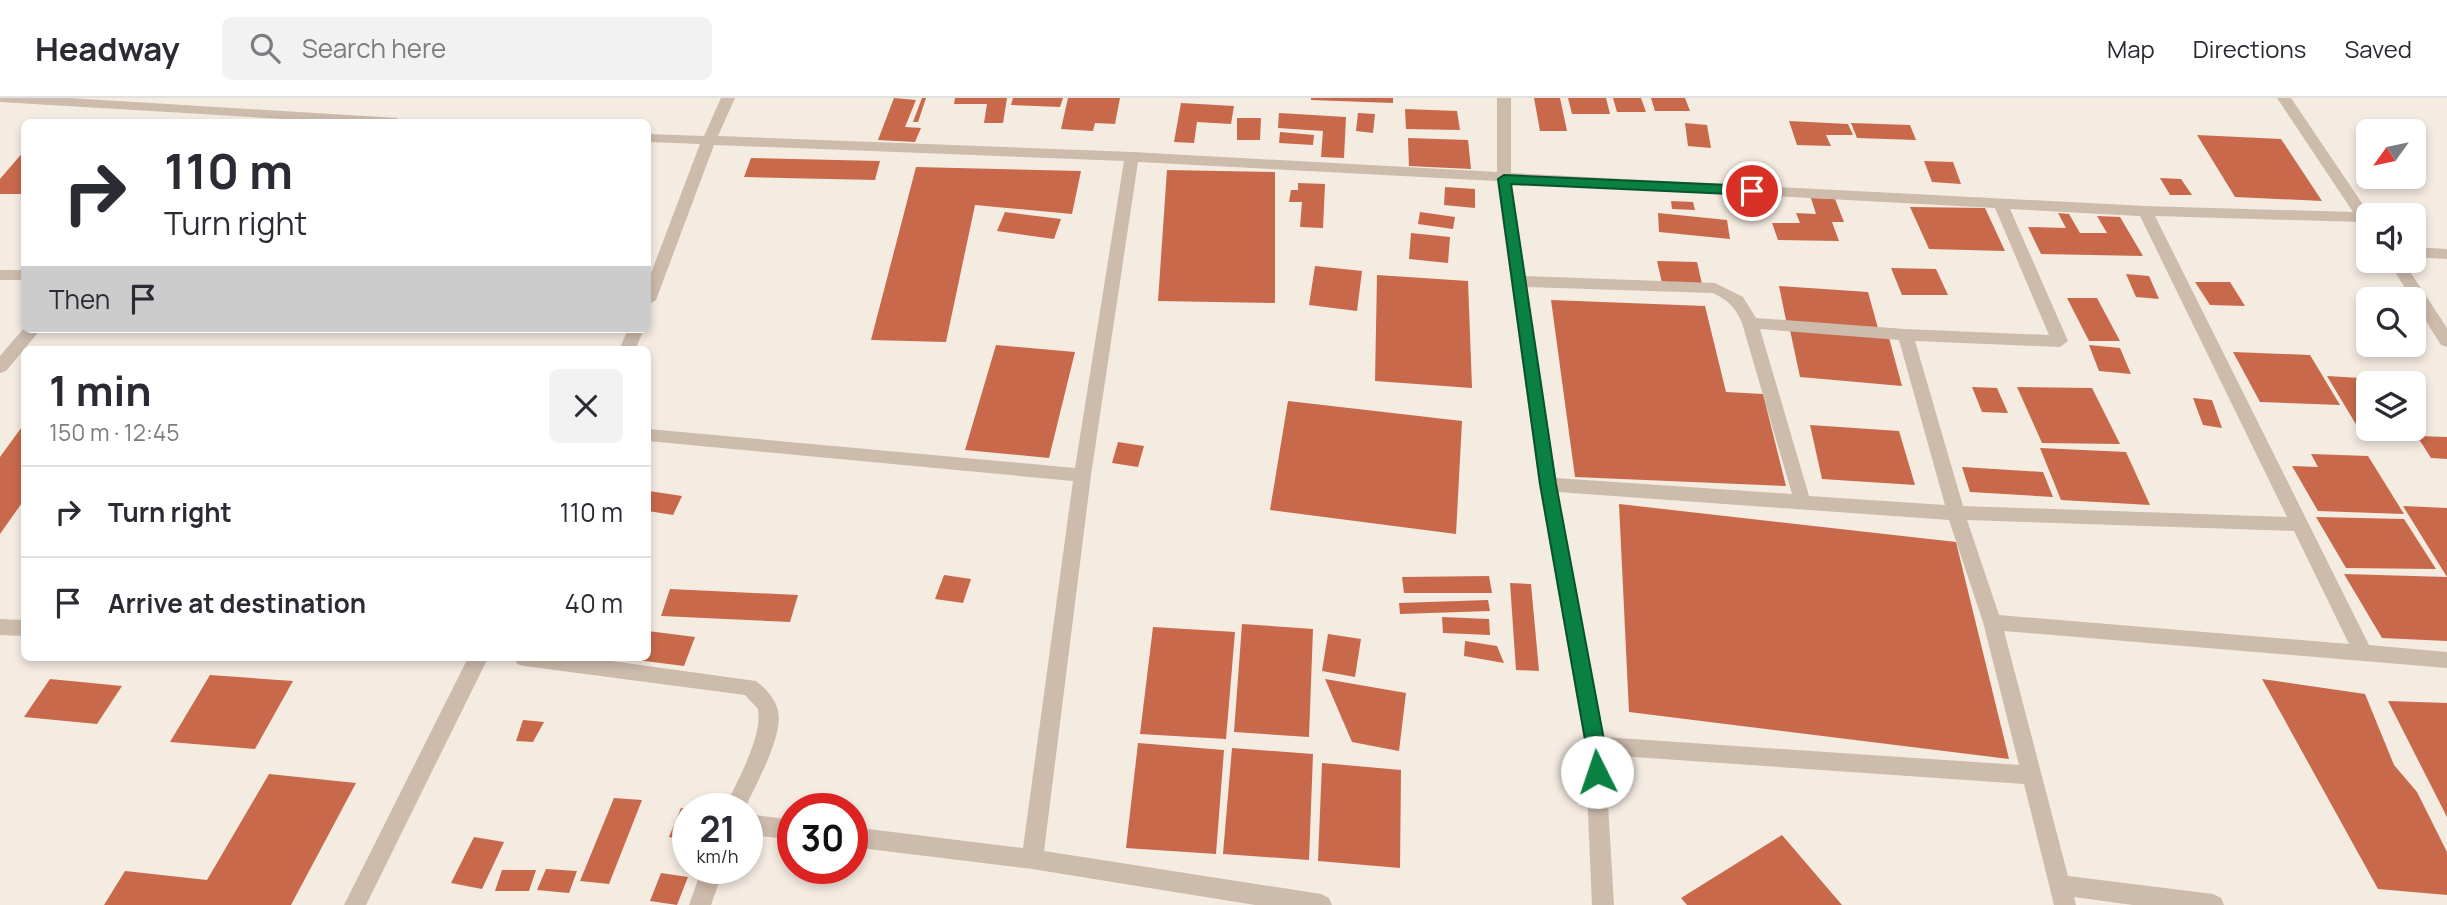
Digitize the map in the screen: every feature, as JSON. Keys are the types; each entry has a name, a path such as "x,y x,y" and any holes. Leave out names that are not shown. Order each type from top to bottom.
{"street":[{"path":"0,98 347,119"},
{"path":"652,279 727,98"},
{"path":"1504,98 1504,179 1518,281 1548,484 1595,745 1603,905"},
{"path":"2284,98 2356,205"},
{"path":"651,138 1132,157 1504,179 2356,220"},
{"path":"1032,859 1082,475 1132,157"},
{"path":"1750,323 1905,335 2060,341 2000,202"},
{"path":"2145,211 2297,524 2364,655"},
{"path":"2426,253 2447,254"},
{"path":"2403,273 2447,341"},
{"path":"0,275 21,275"},
{"path":"1518,281 1714,288 1727,292 1743,305 1750,323 1802,500"},
{"path":"0,367 30,333"},
{"path":"1905,335 1956,513 1992,622 2062,895 2213,905"},
{"path":"651,435 1082,475"},
{"path":"1548,484 1956,513 2297,524"},
{"path":"1992,622 2447,660"},
{"path":"0,627 21,628"},
{"path":"355,905 477,661"},
{"path":"547,661 749,687 761,696 769,712 768,727 741,793"},
{"path":"1595,745 2033,775"},
{"path":"868,839 1032,859 1241,899 1321,905"},
{"path":"700,905 707,884"}],"building":[{"path":"894,98 916,100 905,127 921,128 915,142 878,140"},
{"path":"922,98 926,98 918,122 913,122"},
{"path":"955,98 1007,98 1003,123 984,123 987,104 954,104"},
{"path":"1013,98 1063,98 1060,107 1011,105"},
{"path":"1068,98 1120,98 1115,124 1095,123 1093,131 1061,129"},
{"path":"1393,98 1393,103 1311,100"},
{"path":"1534,98 1560,98 1567,131 1540,131"},
{"path":"1568,98 1606,98 1610,114 1572,114"},
{"path":"1613,98 1641,98 1646,112 1617,112"},
{"path":"1651,98 1685,98 1690,111 1655,111"},
{"path":"1181,103 1234,106 1231,124 1197,122 1194,143 1174,142"},
{"path":"1405,109 1457,111 1460,130 1406,129"},
{"path":"1279,113 1346,117 1344,158 1321,157 1323,131 1278,128"},
{"path":"1358,113 1375,114 1373,133 1356,131"},
{"path":"1237,118 1261,118 1260,140 1237,140"},
{"path":"1789,121 1848,124 1853,135 1826,135 1831,146 1797,145"},
{"path":"1685,123 1707,125 1711,148 1688,146"},
{"path":"1851,123 1910,125 1916,140 1857,138"},
{"path":"1280,132 1314,135 1313,145 1279,143"},
{"path":"2197,135 2281,139 2322,201 2235,197"},
{"path":"1408,138 1468,140 1471,169 1409,166"},
{"path":"21,154 21,194 0,194 0,179"},
{"path":"751,158 880,161 875,180 744,177"},
{"path":"1924,161 1953,162 1961,184 1932,182"},
{"path":"916,167 1081,171 1072,214 975,205 946,342 871,340"},
{"path":"1167,170 1275,172 1275,303 1158,301"},
{"path":"2160,178 2181,179 2192,195 2170,195"},
{"path":"1298,183 1325,184 1323,228 1300,227 1302,202 1289,202 1291,190 1298,190"},
{"path":"1445,187 1475,189 1475,208 1444,205"},
{"path":"1811,198 1835,199 1844,222 1832,222 1839,241 1778,240 1772,223 1800,223 1796,213 1816,214"},
{"path":"1671,201 1693,202 1695,210 1672,209"},
{"path":"1910,207 1985,208 2005,251 1929,249"},
{"path":"1005,212 1061,219 1054,239 997,231"},
{"path":"1420,212 1455,217 1453,229 1418,224"},
{"path":"1658,213 1727,220 1730,239 1659,232"},
{"path":"2058,213 2069,214 2080,233 2107,233 2097,216 2120,217 2143,256 2041,254 2028,227 2066,228"},
{"path":"1411,233 1450,237 1448,263 1409,259"},
{"path":"1657,261 1697,262 1702,284 1662,283"},
{"path":"1315,266 1362,271 1357,311 1309,305"},
{"path":"1891,268 1936,269 1948,295 1902,295"},
{"path":"2126,274 2149,276 2159,299 2136,297"},
{"path":"1377,275 1468,281 1472,388 1375,381"},
{"path":"2195,282 2230,282 2245,306 2210,305"},
{"path":"1779,286 1868,292 1879,332 1787,325"},
{"path":"2067,298 2097,298 2120,341 2089,341"},
{"path":"1551,300 1705,306 1726,392 1763,394 1786,486 1575,477"},
{"path":"1790,330 1889,338 1902,386 1800,377"},
{"path":"996,345 1075,352 1049,458 965,450"},
{"path":"2089,345 2120,348 2131,374 2099,371"},
{"path":"2233,352 2310,355 2340,405 2260,402"},
{"path":"2327,376 2356,378 2356,424"},
{"path":"1972,387 1997,388 2008,413 1982,412"},
{"path":"2017,387 2092,388 2120,444 2042,443"},
{"path":"2193,398 2212,400 2222,428 2203,425"},
{"path":"1288,401 1462,421 1456,534 1270,510"},
{"path":"1810,425 1899,431 1915,485 1822,479"},
{"path":"21,428 21,504 0,534 0,457"},
{"path":"2426,436 2447,437 2447,459 2431,458 2420,441 2426,441"},
{"path":"1118,442 1144,446 1138,467 1112,463"},
{"path":"2040,448 2126,452 2150,505 2061,500"},
{"path":"2311,454 2368,456 2404,514 2318,511 2292,466 2318,467"},
{"path":"1962,467 2043,472 2053,497 1970,492"},
{"path":"651,491 682,496 673,515 651,511"},
{"path":"1619,504 1956,542 2009,759 1629,712"},
{"path":"2403,506 2447,508 2447,577"},
{"path":"2316,517 2404,519 2436,569 2346,568"},
{"path":"2344,574 2447,577 2447,641 2382,638"},
{"path":"944,575 971,579 963,603 935,599"},
{"path":"1489,576 1492,593 1404,593 1402,577"},
{"path":"1510,583 1531,584 1539,671 1516,670"},
{"path":"670,589 798,595 790,622 661,616"},
{"path":"1488,600 1490,611 1400,614 1399,603"},
{"path":"1442,617 1489,619 1490,635 1443,633"},
{"path":"1242,624 1313,629 1309,737 1234,732"},
{"path":"1153,627 1235,632 1226,739 1140,734"},
{"path":"651,631 695,637 684,666 645,661 651,661"},
{"path":"1328,634 1361,639 1355,677 1322,671"},
{"path":"1465,641 1497,646 1504,663 1464,656"},
{"path":"210,675 293,681 255,749 170,742"},
{"path":"50,679 122,686 97,724 24,717"},
{"path":"1325,679 1406,693 1399,751 1352,742"},
{"path":"2262,679 2365,694 2394,765 2417,792 2447,852 2447,895 2378,889"},
{"path":"2388,701 2447,703 2447,817"},
{"path":"523,720 544,722 533,742 516,741"},
{"path":"1138,743 1224,750 1216,854 1126,848"},
{"path":"1232,748 1313,754 1309,860 1223,854"},
{"path":"1322,763 1401,770 1400,868 1318,861"},
{"path":"269,774 356,783 291,905 104,905 125,871 207,880"},
{"path":"614,798 642,800 609,884 580,881"},
{"path":"1782,835 1842,905 1687,905 1681,898"},
{"path":"474,837 504,842 482,889 451,883"},
{"path":"546,869 577,871 569,893 537,890"},
{"path":"502,870 536,870 529,891 495,891"},
{"path":"661,873 672,875 672,884 685,884 677,905 650,901"}],"route":[{"path":"1597,772 1595,745 1548,484 1504,179 1752,191"}]}
